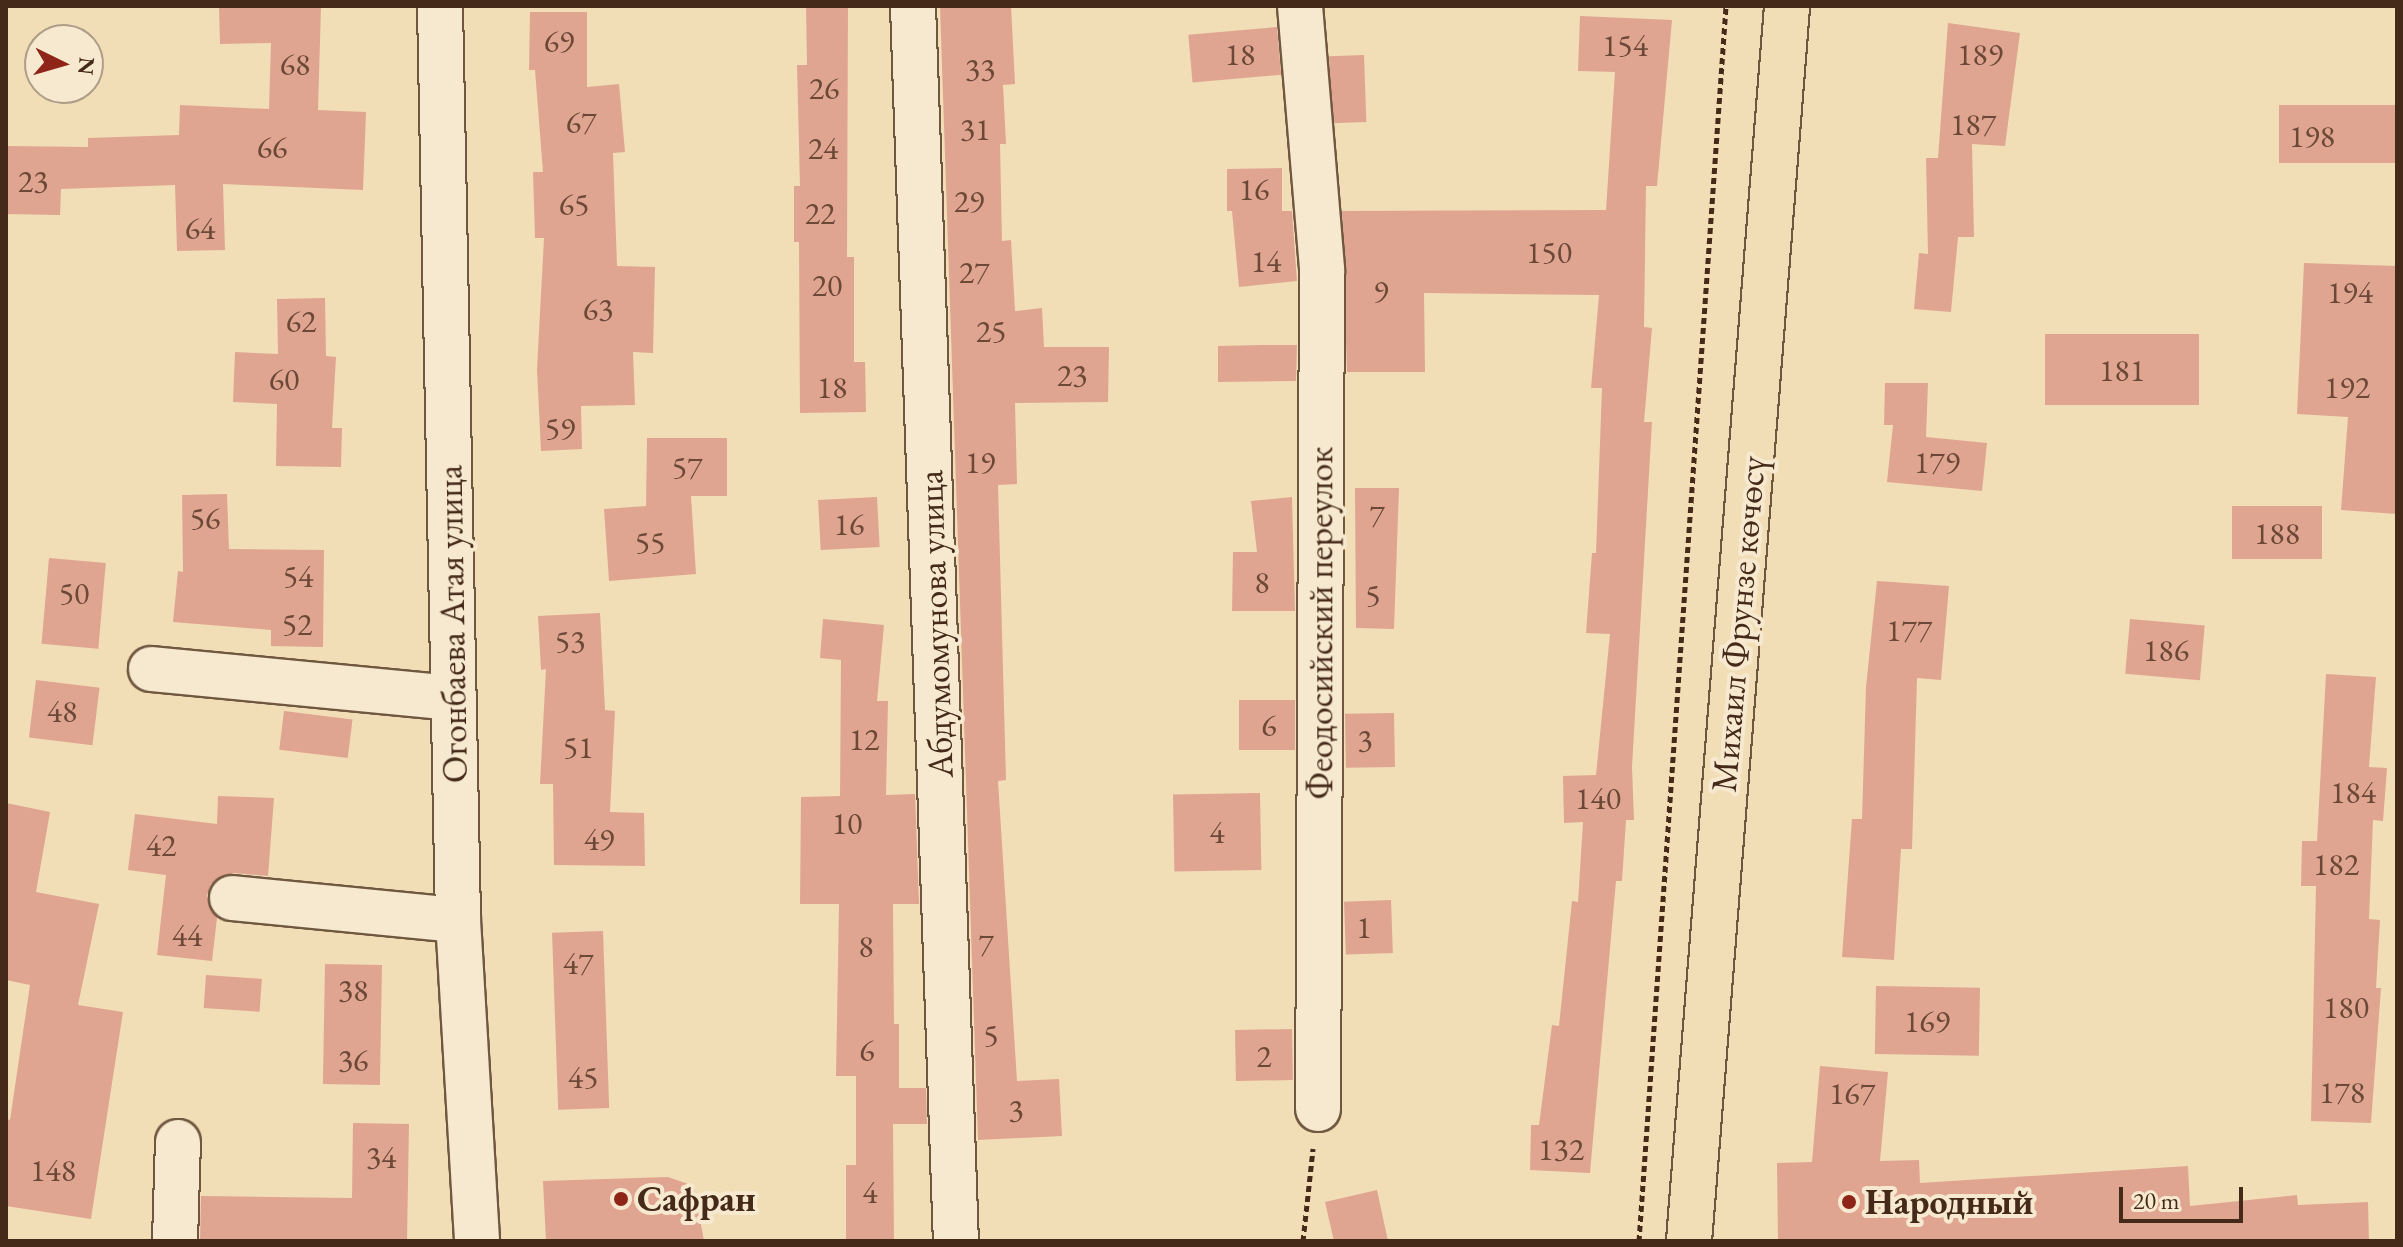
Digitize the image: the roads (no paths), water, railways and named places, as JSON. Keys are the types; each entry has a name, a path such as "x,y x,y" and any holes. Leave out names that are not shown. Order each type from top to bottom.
{"main road":[{"name":"Михаил Фрунзе көчөсү","path":"1689,1241 1787,6"}],"street":[{"name":"Огонбаева Атая улица","path":"440,6 458,920 477,1241"},
{"name":"Абдумомунова улица","path":"913,6 956,1241"},
{"name":"Феодосийский переулок","path":"1300,6 1322,270 1318,1109"},
{"path":"151,669 453,698"},
{"path":"232,898 458,920"},
{"path":"175,1241 178,1142"}],"place":[{"name":"Сафран","path":"621,1199"},
{"name":"Народный","path":"1849,1202"}]}
